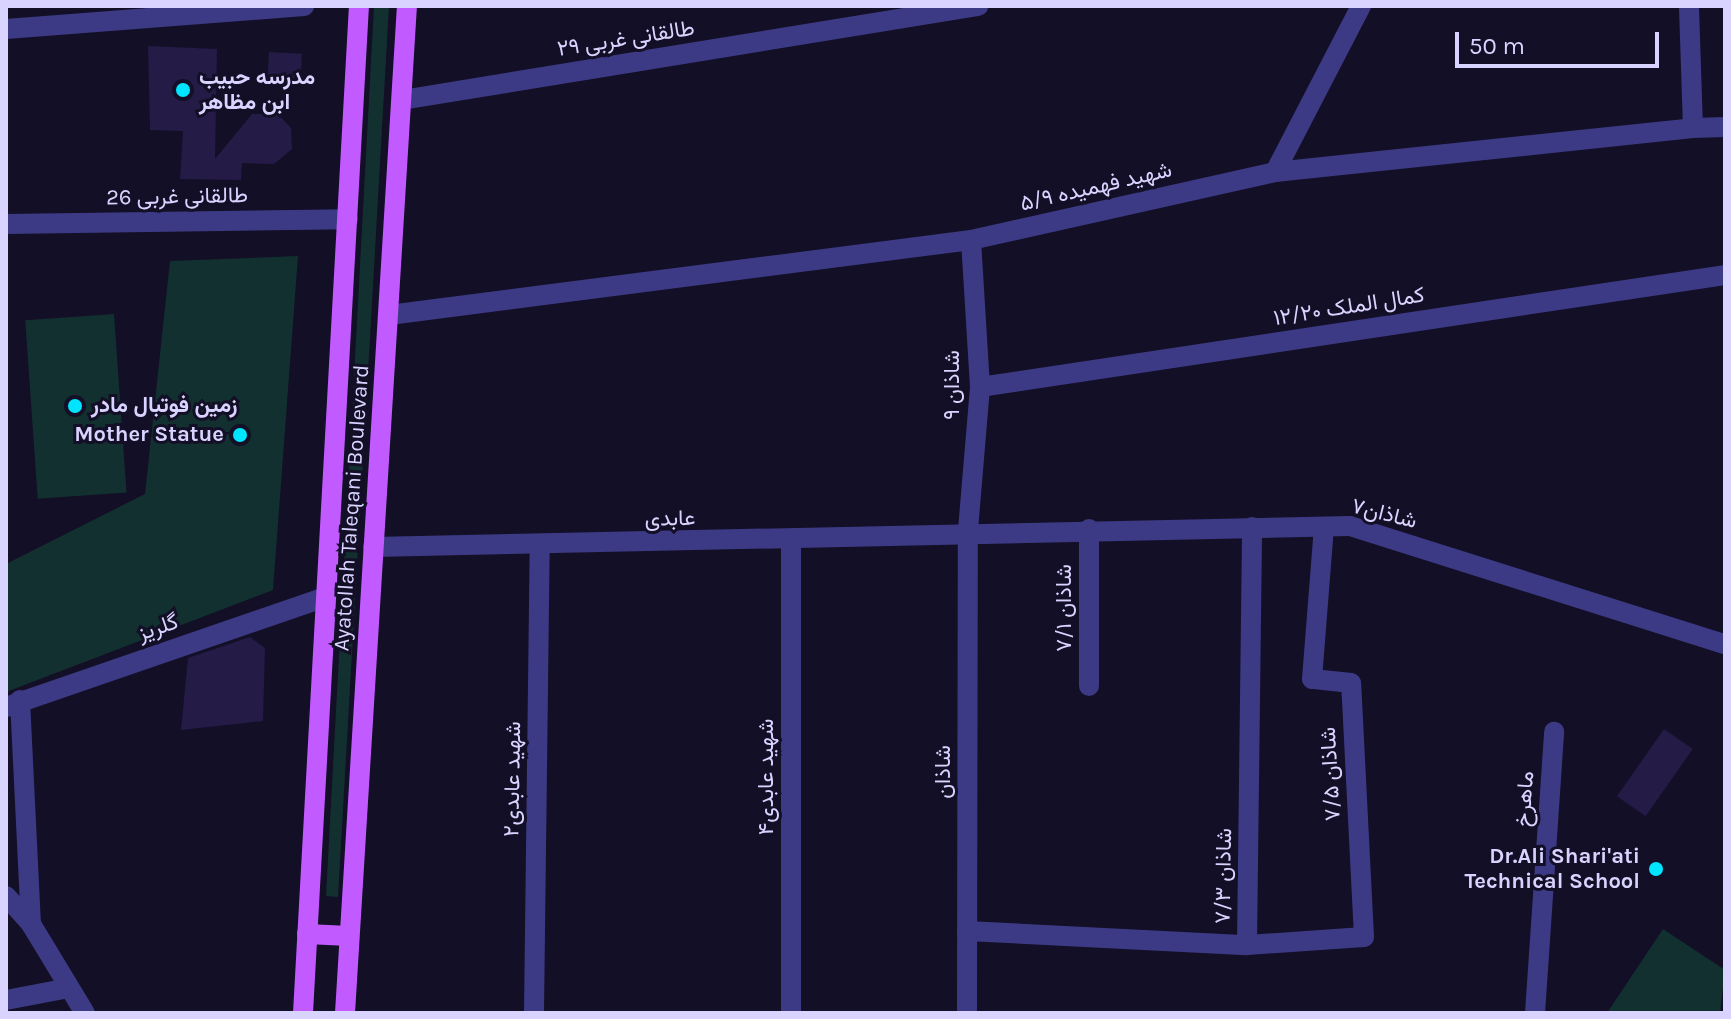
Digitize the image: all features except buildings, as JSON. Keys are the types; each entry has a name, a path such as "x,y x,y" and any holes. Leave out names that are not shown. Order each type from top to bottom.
{"main road":[{"name":"Ayatollah Taleqani Boulevard","path":"303,1013 359,6"},
{"name":"Ayatollah Taleqani Boulevard","path":"345,1013 407,6"},
{"path":"307,934 349,936"}],"street":[{"path":"6,29 304,6"},
{"name":"طالقانی غربی ۲۹","path":"402,100 978,6"},
{"path":"1275,172 1361,6"},
{"path":"1689,6 1693,128"},
{"name":"شهید فهمیده ۵/۹","path":"389,315 971,240 1275,172 1725,127"},
{"name":"طالقانی غربی 26","path":"6,224 348,219"},
{"name":"شاذان ۹","path":"968,530 980,387 971,240"},
{"name":"کمال الملک ۱۲/۲۰","path":"980,387 1725,275"},
{"name":"شاذان۷","path":"968,530 1350,526 1725,644"},
{"name":"شاذان ۷/۳","path":"967,931 1247,945 1252,527"},
{"name":"شاذان ۷/۵","path":"1247,945 1364,937 1351,683 1312,679 1324,527"},
{"name":"شاذان ۷/۱","path":"1089,529 1089,686"},
{"name":"عابدی","path":"373,547 791,542 968,530"},
{"name":"شاذان","path":"967,1013 968,530"},
{"name":"شهید عابدی۴","path":"791,542 791,1013"},
{"name":"شهید عابدی۲","path":"534,1013 540,545"},
{"name":"گلریز","path":"13,703 326,597"},
{"path":"13,703 31,924"},
{"name":"ماهرخ","path":"1535,1013 1554,732"},
{"path":"6,896 31,924 85,1013"},
{"path":"6,1000 69,988"}],"green space":[{"path":"374,6 389,6 338,897 326,896"},
{"path":"298,256 273,590 6,692 6,564 145,494 170,261"},
{"name":"زمین فوتبال مادر","path":"114,314 126,493 38,499 25,320"},
{"path":"1663,929 1725,970 1720,1013 1607,1013"}],"place":[{"name":"مدرسه حبیب ابن مظاهر","path":"183,90"},
{"name":"زمین فوتبال مادر","path":"75,406"},
{"name":"Mother Statue","path":"240,435"},
{"name":"Dr.Ali Shari'ati Technical School","path":"1656,869"}]}
